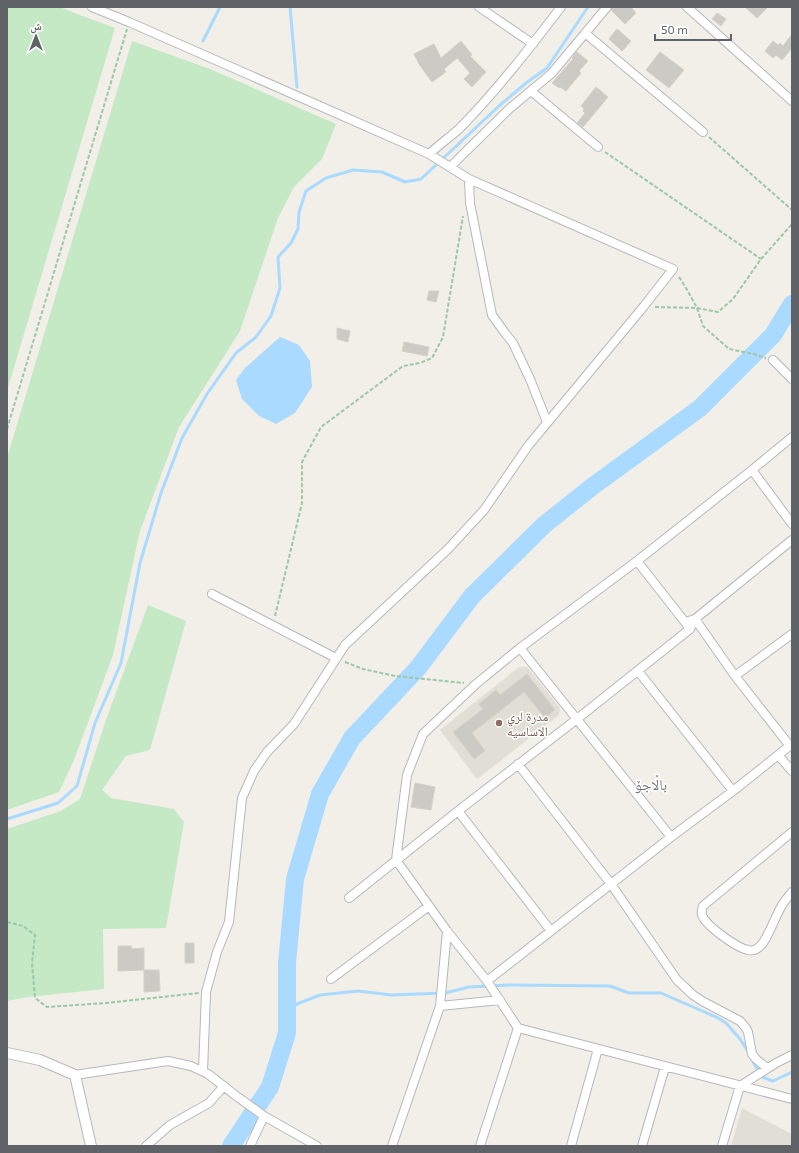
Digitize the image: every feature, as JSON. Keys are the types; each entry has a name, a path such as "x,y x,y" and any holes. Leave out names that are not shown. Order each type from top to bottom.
{"street":[{"path":"92,7 432,156 469,179 673,269 528,446 484,510 448,548 345,645 294,724 267,752 254,771 242,798 229,922 217,952 206,992 203,1071"},
{"path":"479,7 533,44"},
{"path":"432,156 459,129 507,76 561,7"},
{"path":"447,165 552,73 606,7"},
{"path":"687,7 792,101"},
{"path":"585,33 703,132"},
{"path":"531,91 598,147"},
{"path":"469,179 470,203 492,315 513,343 530,379 547,422"},
{"path":"773,360 792,379"},
{"path":"792,437 637,560 520,648 476,684 423,734 407,775 396,860 446,931 487,981 518,1028 792,1099"},
{"path":"752,470 792,524"},
{"path":"685,622 695,619 792,540"},
{"path":"637,560 690,629"},
{"path":"212,594 336,658"},
{"path":"349,898 638,671 690,629 695,619"},
{"path":"487,981 791,745 736,676 695,619"},
{"path":"736,676 792,634"},
{"path":"520,648 671,837"},
{"path":"638,671 733,791"},
{"path":"778,755 792,771"},
{"path":"518,764 612,884 677,980 702,1001 740,1021 748,1032 752,1054 756,1060 767,1068"},
{"path":"458,811 551,931"},
{"path":"792,832 704,906 701,911 704,919 727,940 747,950 755,950 762,945 782,905 792,892"},
{"path":"331,979 428,906"},
{"path":"392,1146 440,1006 446,931"},
{"path":"440,1006 500,1000"},
{"path":"480,1146 518,1028"},
{"path":"571,1146 598,1049"},
{"path":"7,1053 40,1060 75,1075 168,1061 191,1066 208,1074 264,1116 317,1146"},
{"path":"722,1146 740,1086 767,1068 792,1055"},
{"path":"642,1146 665,1067"},
{"path":"75,1075 91,1146"},
{"path":"146,1146 170,1124 209,1104 224,1086"},
{"path":"250,1146 264,1116"}],"path":[{"path":"7,429 129,22"},
{"path":"703,132 792,210"},
{"path":"598,147 761,259"},
{"path":"273,626 302,504 302,462 321,427 403,366 432,358 443,337 463,216"},
{"path":"644,306 697,308 718,312 733,299 761,259 792,224"},
{"path":"673,269 697,308 703,326 730,349 773,360"},
{"path":"336,658 363,669 389,674 476,684"},
{"path":"7,922 23,926 35,935 32,963 35,998 47,1007 106,1003 206,992"}],"shaded area":[{"name":"مدرة لري الاساسیه","path":"519,667 527,667 560,708 559,715 477,779 440,730"},
{"path":"742,1108 792,1134 792,1146 731,1146"}],"green space":[{"path":"7,7 59,7 115,28 7,391"},
{"path":"132,41 210,69 336,124 322,159 294,187 278,218 240,331 179,427 140,531 113,655 74,760 59,792 7,810 7,458"},
{"path":"148,605 186,621 150,750 126,756 102,790 111,798 174,809 184,822 166,928 103,929 104,989 28,997 7,1001 7,829 61,811 80,799 106,720"}],"water":[{"path":"280,337 299,345 310,361 312,387 295,413 276,424 259,416 242,399 236,380 245,368"}],"building":[{"path":"612,7 631,7 636,13 625,24 611,10"},
{"path":"745,7 768,7 757,18"},
{"path":"717,13 726,19 721,26 712,19"},
{"path":"617,29 631,41 622,51 609,39"},
{"path":"792,34 792,48 782,60 776,55 773,58 765,51 773,41 778,45 780,43 783,46"},
{"path":"461,41 472,55 470,56 486,72 472,87 464,79 470,73 457,58 444,69 446,72 432,82 419,64 414,54 434,44 441,58"},
{"path":"577,52 588,61 579,71 581,73 566,91 552,83 573,59 572,58"},
{"path":"660,52 684,70 669,88 646,70"},
{"path":"596,87 608,97 583,127 577,123 585,113 581,106"},
{"path":"429,291 439,291 436,302 427,300"},
{"path":"337,328 350,331 348,342 337,339"},
{"path":"404,342 429,347 427,356 402,351"},
{"path":"527,674 555,710 545,718 524,692 472,733 485,751 474,759 453,732 483,709 479,704 496,690 500,695"},
{"path":"415,783 435,787 431,810 411,807"},
{"path":"185,943 194,943 194,963 185,963"},
{"path":"118,946 131,946 132,949 144,948 144,970 118,971"},
{"path":"144,970 159,970 160,991 144,992"}],"waterway":[{"path":"203,41 220,7"},
{"path":"290,7 297,87"},
{"path":"7,819 58,803 77,786 95,723 121,663 140,563 161,493 182,438 207,394 236,353 256,337 271,316 280,288 278,257 291,243 298,229 299,212 306,191 326,178 353,170 382,172 405,182 421,179 499,106 526,83 547,68 588,7"},
{"path":"231,1146 270,1087 287,1033 287,963 295,879 320,794 352,738 418,668 472,596 544,525 593,486 700,408 773,335 792,304"},
{"path":"287,1013 297,1004 320,995 358,991 391,995 445,993 469,987 509,985 610,986 629,993 661,993 716,1017 726,1023 740,1039 749,1053"},
{"path":"752,1060 762,1077 773,1081 792,1072"}],"place":[{"name":"مدرة لري الاساسیه","path":"499,723"}],"district":[{"name":"باڵاجۆ","path":"651,785"}]}
